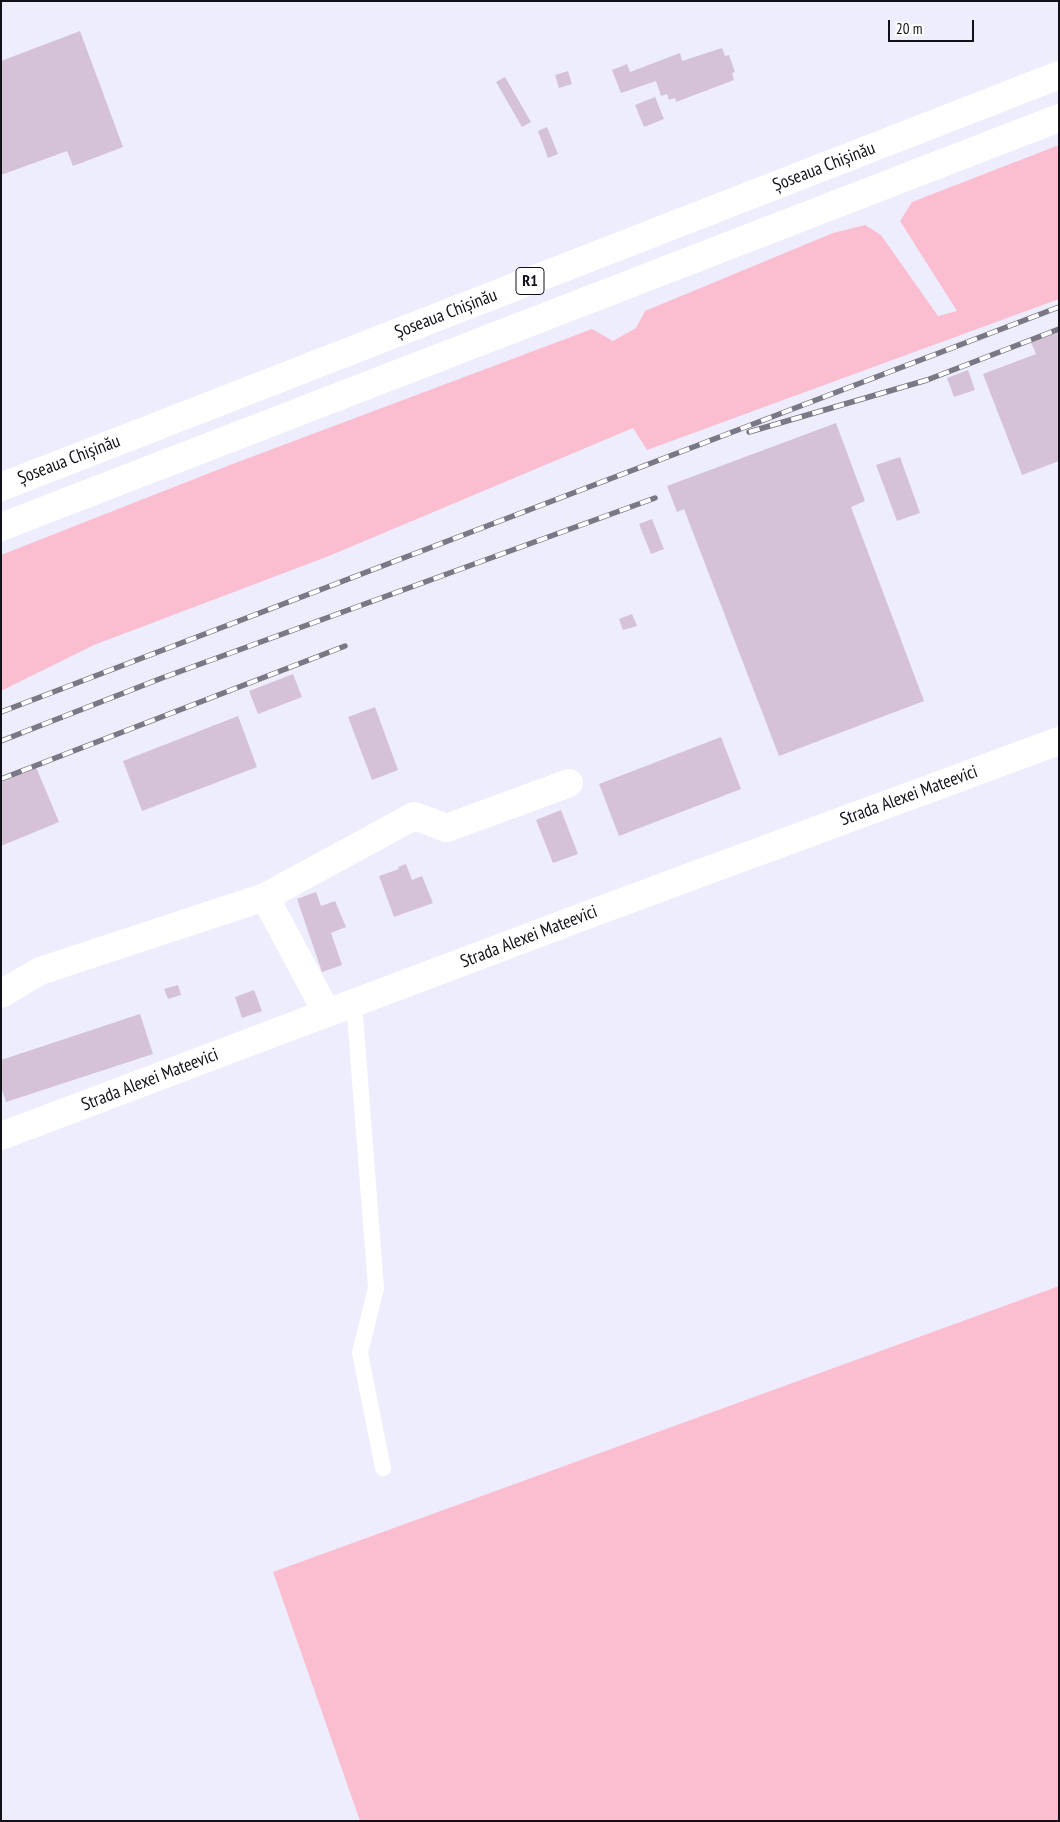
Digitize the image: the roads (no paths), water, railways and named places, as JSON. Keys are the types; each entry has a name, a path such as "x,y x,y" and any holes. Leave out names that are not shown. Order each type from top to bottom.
{"main road":[{"name":"Șoseaua Chișinău","path":"1,487 1059,75"},
{"path":"1,528 1059,118"},
{"name":"Strada Alexei Mateevici","path":"1,1136 1059,741"},
{"path":"1,994 40,970 265,897 414,816 447,828 569,783"},
{"path":"265,897 327,1014"}],"lane":[{"path":"354,1003 376,1288 360,1353 383,1468"}],"railway":[{"path":"1,712 1059,307"},
{"path":"749,432 927,380 1059,329"},
{"path":"1,741 162,678 655,498"},
{"path":"1,779 345,646"}]}
